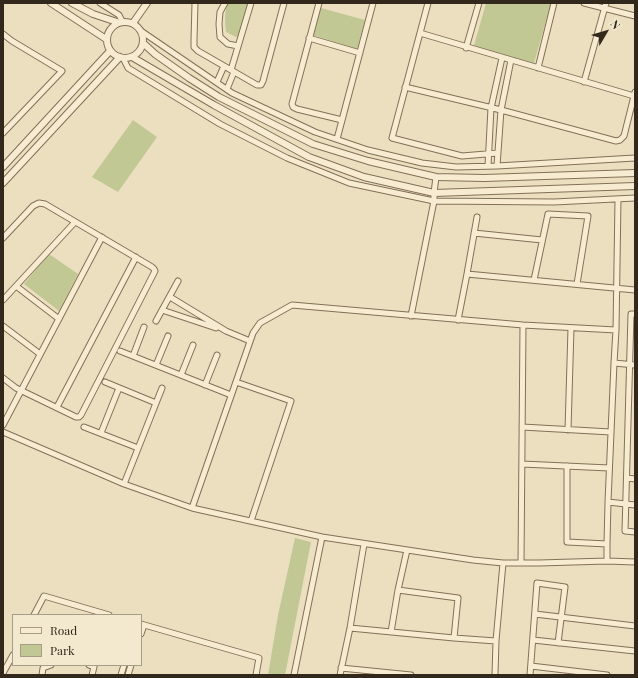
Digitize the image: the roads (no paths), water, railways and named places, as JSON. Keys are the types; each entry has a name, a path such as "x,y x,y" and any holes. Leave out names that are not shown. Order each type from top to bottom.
{"street":[{"path":"51,3 106,39"},
{"path":"72,3 93,14 120,22 133,23 141,31 232,93 315,132 368,150 422,163 456,167 635,158"},
{"path":"100,3 119,15 120,22"},
{"path":"133,23 147,3"},
{"path":"195,3 194,47 198,51 257,85 261,85 263,81 284,3"},
{"path":"225,3 220,12 220,36 228,44 238,46"},
{"path":"227,89 251,3"},
{"path":"319,3 292,104 293,107 297,109 342,120"},
{"path":"337,139 373,3"},
{"path":"428,3 392,138 462,156 498,153"},
{"path":"466,48 479,3"},
{"path":"538,68 554,3"},
{"path":"584,3 605,6 635,16"},
{"path":"584,82 605,6"},
{"path":"120,22 111,26 107,32 106,39 110,51 116,56 121,58 132,57 137,54 143,43 141,31"},
{"path":"405,87 500,110 616,141 620,140 624,136 635,94 584,82 466,48 420,33"},
{"path":"3,34 62,71 3,133"},
{"path":"309,38 360,53"},
{"path":"143,43 155,54 219,97 313,144 368,161 436,177 484,178 635,174"},
{"path":"3,167 110,51"},
{"path":"132,57 214,105 309,157 364,177 434,193 635,186"},
{"path":"3,183 121,58"},
{"path":"121,58 128,68 220,124 287,158 349,183 434,201 554,202 635,198"},
{"path":"488,166 491,108 502,58"},
{"path":"497,166 500,110 511,60"},
{"path":"217,82 224,66"},
{"path":"411,316 434,201 436,177"},
{"path":"607,561 606,544 616,330 618,199"},
{"path":"3,238 33,206 39,203 45,204 136,257 152,267 155,271 79,417 76,417 16,388 3,378"},
{"path":"534,280 548,214 588,216 577,284"},
{"path":"458,320 477,217"},
{"path":"3,300 75,222"},
{"path":"474,232 542,240"},
{"path":"3,425 102,238"},
{"path":"57,407 136,257"},
{"path":"467,274 635,290"},
{"path":"156,322 178,281"},
{"path":"16,286 59,319"},
{"path":"170,297 226,331"},
{"path":"192,508 253,333 260,323 292,306 523,325 616,330"},
{"path":"162,310 226,331 250,342"},
{"path":"635,314 631,314 633,340 625,531 635,532"},
{"path":"521,563 523,325"},
{"path":"3,326 40,354"},
{"path":"133,356 144,327"},
{"path":"568,430 571,328"},
{"path":"156,366 168,336"},
{"path":"181,375 193,345"},
{"path":"120,351 231,395"},
{"path":"205,385 217,355"},
{"path":"614,363 632,365"},
{"path":"104,382 156,403"},
{"path":"236,382 291,401 251,522"},
{"path":"101,433 119,388"},
{"path":"124,484 162,388"},
{"path":"84,426 138,448"},
{"path":"522,427 611,432"},
{"path":"3,432 124,484 192,508 322,538 503,563 607,561 635,562"},
{"path":"628,453 635,454"},
{"path":"522,464 609,468"},
{"path":"567,466 567,542 606,544"},
{"path":"627,478 635,479"},
{"path":"608,502 635,505"},
{"path":"294,675 322,538"},
{"path":"340,675 350,628 364,544"},
{"path":"391,632 407,550"},
{"path":"495,675 496,641 503,563"},
{"path":"530,675 537,583 565,587 558,643"},
{"path":"398,590 458,598 454,638"},
{"path":"35,614 44,596 106,614"},
{"path":"535,614 635,626"},
{"path":"142,624 259,658 256,675"},
{"path":"350,628 496,641"},
{"path":"533,640 635,651"},
{"path":"3,673 12,657"},
{"path":"42,675 43,668 48,666"},
{"path":"92,666 94,667 92,675"},
{"path":"531,666 557,672 607,675"},
{"path":"341,668 411,675"}]}
